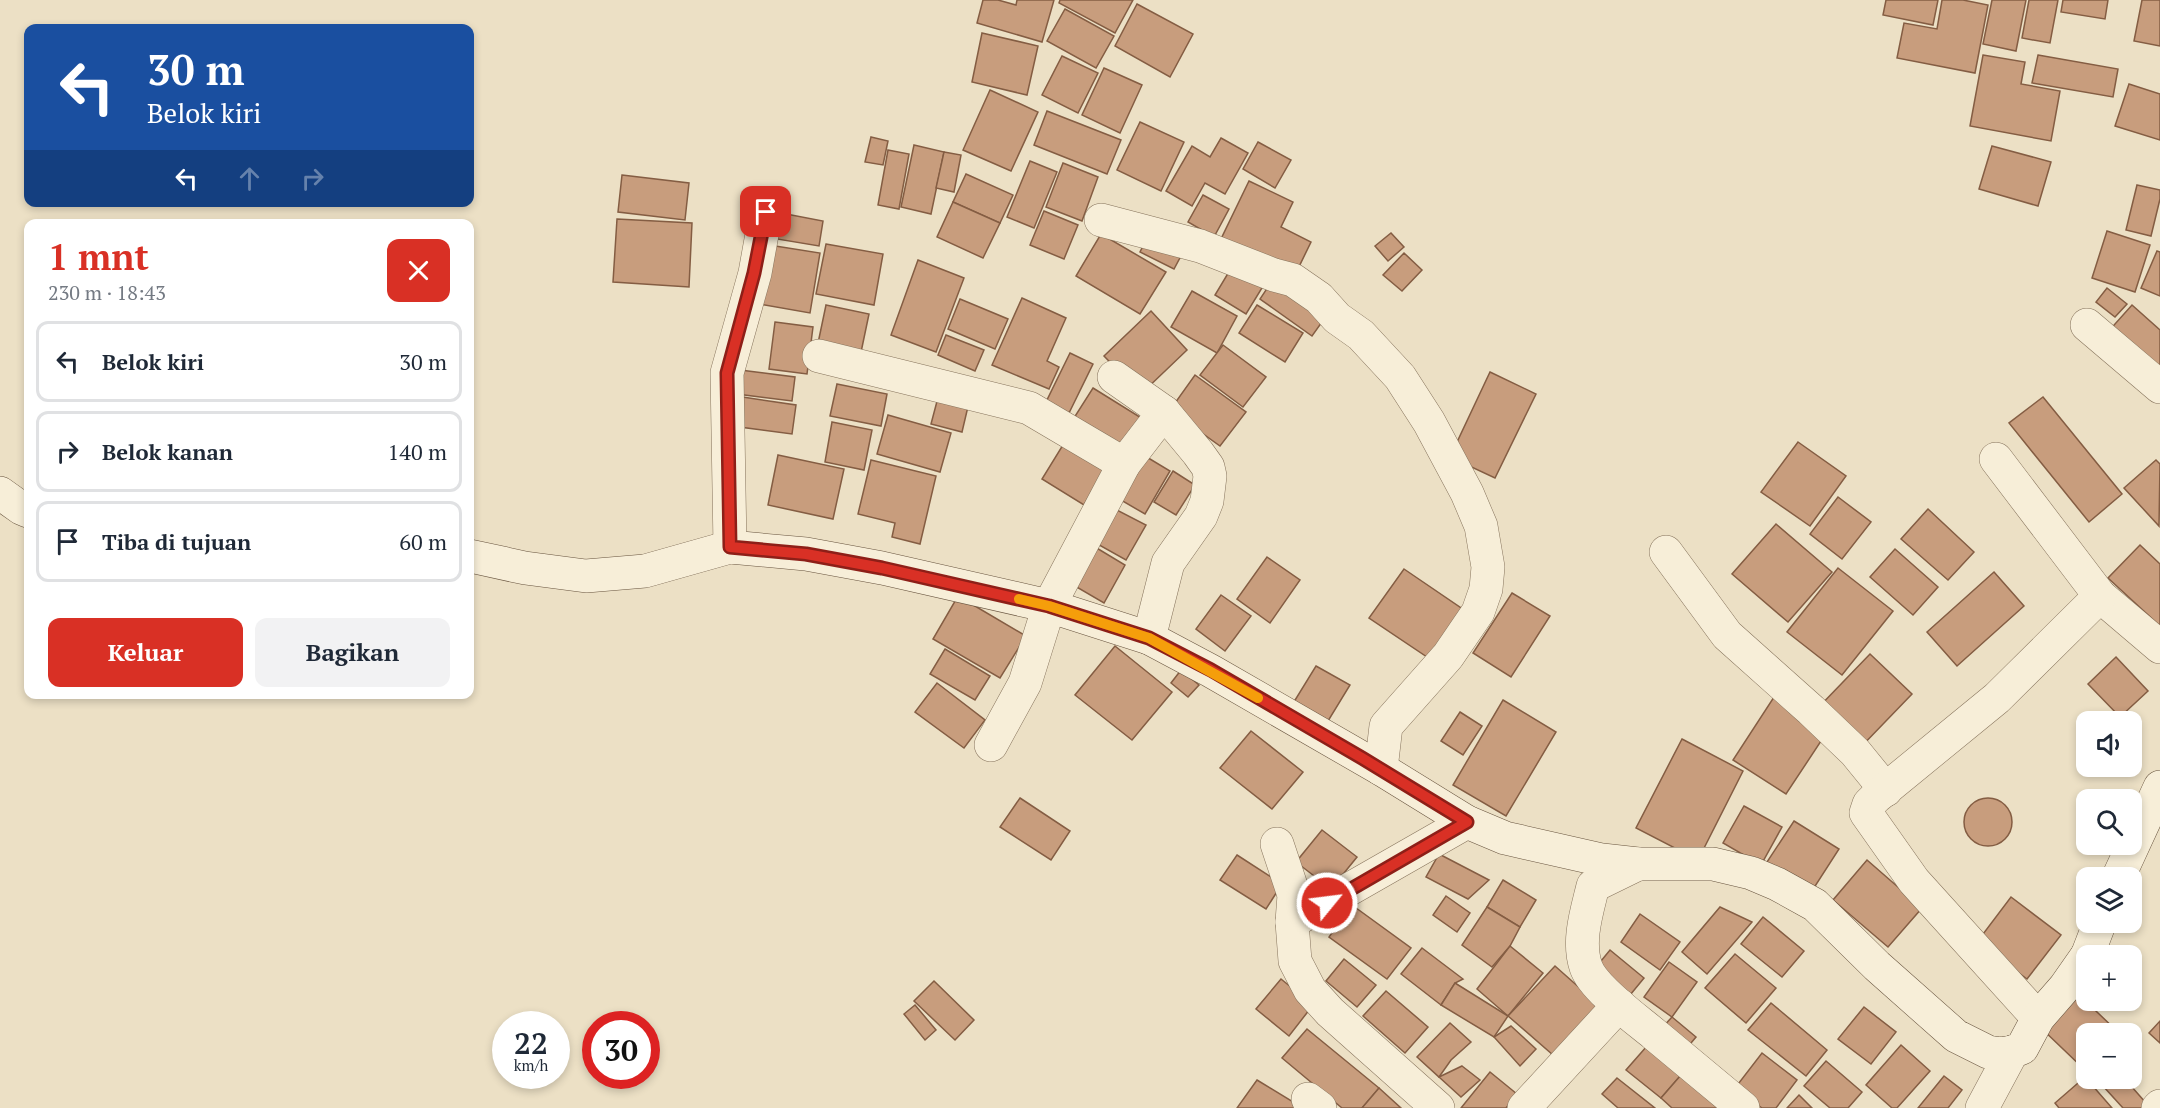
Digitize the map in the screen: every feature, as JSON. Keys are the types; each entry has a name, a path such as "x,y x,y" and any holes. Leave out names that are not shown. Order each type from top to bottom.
{"street":[{"path":"730,547 727,373 754,273 766,212"},
{"path":"1101,220 1200,246 1274,275 1293,280 1319,298 1337,318 1361,335 1400,377 1429,422 1467,493 1481,526 1488,567 1486,589 1478,612 1448,656 1386,726 1381,769"},
{"path":"2087,325 2160,387"},
{"path":"819,356 1029,408 1124,464"},
{"path":"1114,377 1164,412 1208,467 1210,484 1202,516 1168,563 1149,638"},
{"path":"991,746 1025,683 1049,606 1124,464 1164,412"},
{"path":"1996,459 2100,596 2160,646"},
{"path":"0,493 24,509"},
{"path":"474,557 525,568 586,576 645,571 730,547 806,554 1049,606 1149,638 1211,670 1467,822 1505,838 1602,860 1638,864 1713,864 1751,873 1777,884 1815,905 1877,966 1956,1036 1988,1052 2001,1054 2022,1048 2038,1018 2076,972"},
{"path":"1666,552 1727,635 1855,752 1886,790"},
{"path":"2038,1018 1914,881 1866,813 1869,804 1997,699 2100,596"},
{"path":"2123,867 2160,787"},
{"path":"1292,922 1467,822"},
{"path":"1277,844 1294,895 1292,922 1295,961 1310,990 1330,1012 1438,1108"},
{"path":"1638,864 1593,885 1585,919 1583,951 1586,968 1594,981 1619,1005 1743,1108"},
{"path":"1524,1108 1619,1005"},
{"path":"1982,1108 2013,1052"}],"building":[{"path":"983,0 998,0 1016,5 1017,0 1054,0 1042,42 977,23"},
{"path":"1060,0 1133,0 1115,33 1059,3"},
{"path":"1886,0 1938,0 1933,25 1883,15"},
{"path":"1942,0 1963,0 1988,5 1975,73 1897,58 1904,23 1937,29"},
{"path":"1992,0 2026,0 2016,51 1983,44"},
{"path":"2029,0 2058,0 2050,43 2022,38"},
{"path":"2063,0 2108,0 2105,19 2061,12"},
{"path":"2142,0 2160,0 2160,46 2134,41"},
{"path":"1137,4 1193,34 1170,77 1115,46"},
{"path":"1065,9 1114,36 1096,68 1047,41"},
{"path":"982,33 1038,46 1027,95 972,82"},
{"path":"1983,55 2025,62 2021,84 2060,91 2051,141 1970,126"},
{"path":"2038,55 2118,69 2113,97 2032,83"},
{"path":"1062,56 1098,73 1078,113 1042,95"},
{"path":"1104,68 1142,85 1120,133 1082,115"},
{"path":"2129,84 2160,94 2160,140 2115,126"},
{"path":"990,90 1038,112 1011,171 963,150"},
{"path":"1047,111 1121,140 1107,174 1034,145"},
{"path":"1140,122 1184,142 1161,191 1117,170"},
{"path":"871,137 888,141 883,165 865,162"},
{"path":"1221,138 1248,153 1225,194 1205,183 1192,206 1166,191 1192,146 1210,157"},
{"path":"1258,142 1291,160 1275,188 1243,169"},
{"path":"914,145 944,152 931,214 901,207"},
{"path":"1992,146 2051,162 2038,206 1979,189"},
{"path":"888,150 909,154 899,209 878,205"},
{"path":"944,152 961,155 954,192 936,188"},
{"path":"1030,161 1057,172 1034,228 1007,217"},
{"path":"1063,163 1098,177 1082,221 1046,207"},
{"path":"966,174 1013,195 1000,223 953,202"},
{"path":"622,175 689,183 685,220 618,212"},
{"path":"1249,181 1293,202 1281,227 1311,242 1294,277 1220,241"},
{"path":"2137,185 2160,190 2151,236 2126,230"},
{"path":"1203,195 1229,209 1214,237 1188,222"},
{"path":"953,202 1000,223 983,258 937,237"},
{"path":"1044,211 1078,225 1064,259 1030,245"},
{"path":"781,213 823,221 819,246 777,239"},
{"path":"617,219 692,223 689,287 613,282"},
{"path":"2107,231 2150,245 2135,292 2092,278"},
{"path":"1391,233 1404,247 1388,261 1375,246"},
{"path":"1101,234 1166,272 1140,314 1076,276"},
{"path":"1148,236 1182,254 1174,269 1140,252"},
{"path":"826,244 883,254 874,305 816,294"},
{"path":"769,245 820,253 810,313 759,304"},
{"path":"2157,251 2160,252 2160,296 2141,288"},
{"path":"1404,253 1422,270 1402,291 1383,275"},
{"path":"918,260 964,278 936,352 891,335"},
{"path":"1233,265 1265,283 1246,314 1215,295"},
{"path":"1274,278 1327,315 1312,336 1260,299"},
{"path":"2107,288 2127,304 2115,317 2096,302"},
{"path":"1192,291 1237,316 1217,353 1171,327"},
{"path":"1022,298 1066,318 1047,361 1059,367 1049,389 992,365"},
{"path":"960,299 1008,319 995,349 948,329"},
{"path":"826,305 869,314 860,357 817,348"},
{"path":"1257,305 1303,333 1285,362 1239,333"},
{"path":"2132,305 2160,330 2160,368 2106,334"},
{"path":"1151,311 1187,350 1141,394 1104,356"},
{"path":"775,322 813,327 807,374 769,369"},
{"path":"946,335 984,350 975,371 938,355"},
{"path":"1223,345 1266,377 1243,407 1200,375"},
{"path":"1070,353 1093,364 1069,413 1046,402"},
{"path":"740,370 795,377 792,401 737,394"},
{"path":"1490,372 1536,394 1495,478 1450,457"},
{"path":"1195,375 1246,412 1220,446 1170,410"},
{"path":"837,384 887,394 881,426 830,416"},
{"path":"1093,388 1143,419 1122,453 1072,421"},
{"path":"940,390 970,398 962,432 931,424"},
{"path":"736,396 796,405 792,434 732,426"},
{"path":"2043,397 2122,494 2089,522 2009,423"},
{"path":"888,415 951,433 940,472 877,454"},
{"path":"832,422 872,430 864,470 825,462"},
{"path":"1066,440 1108,465 1084,505 1042,479"},
{"path":"1798,442 1846,476 1810,526 1761,492"},
{"path":"1140,453 1170,471 1145,514 1114,496"},
{"path":"778,455 844,469 833,519 768,505"},
{"path":"871,460 936,476 920,544 892,537 895,523 858,514"},
{"path":"2156,460 2160,464 2159,526 2124,488"},
{"path":"1173,471 1195,485 1176,515 1154,502"},
{"path":"1838,497 1871,522 1842,559 1810,534"},
{"path":"1111,507 1146,525 1126,560 1092,541"},
{"path":"1928,509 1974,552 1948,580 1901,539"},
{"path":"1776,524 1832,572 1788,622 1732,574"},
{"path":"1090,544 1125,565 1104,603 1068,582"},
{"path":"2140,545 2160,564 2160,626 2108,578"},
{"path":"1895,549 1938,587 1913,615 1870,577"},
{"path":"1267,557 1300,580 1270,623 1237,599"},
{"path":"1838,568 1893,611 1842,675 1787,632"},
{"path":"1404,569 1467,612 1433,661 1369,618"},
{"path":"1994,572 2024,606 1957,666 1927,632"},
{"path":"1512,593 1550,616 1511,677 1473,653"},
{"path":"1221,595 1251,616 1225,651 1196,629"},
{"path":"958,596 1026,636 1000,678 933,639"},
{"path":"1115,646 1172,692 1132,740 1075,695"},
{"path":"945,649 990,676 975,700 930,674"},
{"path":"1870,654 1912,694 1858,750 1816,710"},
{"path":"2116,657 2148,691 2126,711 2114,711 2088,684"},
{"path":"1316,666 1350,685 1325,726 1292,705"},
{"path":"1181,670 1199,685 1188,697 1171,683"},
{"path":"937,683 985,720 964,748 915,712"},
{"path":"1774,697 1827,732 1786,794 1733,760"},
{"path":"1503,700 1556,732 1506,816 1453,785"},
{"path":"1460,712 1482,726 1463,755 1441,741"},
{"path":"1251,731 1303,772 1272,809 1220,768"},
{"path":"1682,739 1743,771 1698,860 1636,828"},
{"path":"1020,798 1070,831 1051,860 1000,827"},
{"path":"1983,798 1993,798 2005,805 2012,817 2012,827 2005,839 1993,846 1983,846 1968,835 1964,827 1964,817 1975,802"},
{"path":"1744,806 1782,827 1761,865 1723,843"},
{"path":"1794,821 1839,849 1810,894 1765,865"},
{"path":"1322,830 1357,857 1331,889 1296,862"},
{"path":"1439,854 1489,880 1468,899 1426,877"},
{"path":"1237,855 1282,884 1266,909 1220,880"},
{"path":"1867,860 1922,908 1888,947 1833,900"},
{"path":"1503,880 1536,900 1520,927 1487,907"},
{"path":"1446,896 1470,913 1457,932 1433,915"},
{"path":"2011,897 2061,935 2027,979 1977,942"},
{"path":"1352,905 1411,948 1387,979 1329,937"},
{"path":"1487,907 1520,927 1510,946 1492,967 1462,945"},
{"path":"1720,907 1752,922 1707,974 1682,952"},
{"path":"1640,914 1680,942 1660,970 1621,942"},
{"path":"1763,917 1804,951 1782,977 1741,944"},
{"path":"1510,946 1543,973 1508,1016 1477,989"},
{"path":"1422,948 1463,979 1455,983 1441,1005 1401,974"},
{"path":"1610,950 1644,978 1626,1000 1592,972"},
{"path":"1735,954 1776,988 1746,1023 1705,988"},
{"path":"1344,959 1376,985 1357,1007 1326,981"},
{"path":"1669,962 1697,982 1672,1017 1644,997"},
{"path":"1555,966 1600,1006 1553,1055 1508,1016"},
{"path":"1281,979 1313,1005 1289,1036 1256,1009"},
{"path":"934,981 974,1020 955,1040 914,1001"},
{"path":"1455,983 1508,1016 1494,1037 1441,1005"},
{"path":"2074,990 2076,992 2076,1011 2096,1011 2108,1023 2076,1023 2076,1061 2039,1026"},
{"path":"1386,991 1428,1027 1405,1053 1363,1016"},
{"path":"1771,1003 1827,1050 1806,1076 1748,1030"},
{"path":"915,1005 936,1030 925,1040 904,1014"},
{"path":"1864,1007 1896,1032 1871,1064 1838,1039"},
{"path":"1672,1017 1696,1037 1686,1049 1661,1029"},
{"path":"2160,1021 2160,1043 2149,1033"},
{"path":"1450,1023 1471,1042 1451,1060 1439,1077 1417,1057"},
{"path":"1511,1026 1536,1049 1520,1066 1494,1037"},
{"path":"1307,1029 1379,1088 1362,1108 1342,1108 1282,1058"},
{"path":"1901,1045 1930,1071 1897,1108 1892,1108 1866,1085"},
{"path":"1647,1046 1681,1075 1661,1098 1626,1070"},
{"path":"1762,1053 1797,1080 1776,1108 1762,1108 1735,1088"},
{"path":"1826,1061 1862,1092 1848,1108 1830,1108 1804,1086"},
{"path":"1462,1066 1480,1080 1461,1097 1439,1077"},
{"path":"1490,1072 1517,1094 1506,1108 1461,1108"},
{"path":"1681,1075 1720,1108 1672,1108 1661,1098"},
{"path":"1944,1076 1962,1090 1948,1108 1918,1108"},
{"path":"1617,1078 1655,1108 1618,1108 1602,1094"},
{"path":"1257,1080 1303,1108 1237,1108"},
{"path":"2076,1085 2076,1089 2095,1089 2112,1108 2059,1108 2055,1103"},
{"path":"1379,1088 1401,1108 1362,1108"},
{"path":"2106,1089 2134,1089 2146,1103 2141,1108 2123,1108"},
{"path":"1799,1095 1812,1108 1787,1108"}],"slow traffic":[{"path":"1019,599 1049,606 1149,638 1211,670 1258,698"}],"route":[{"path":"766,212 754,273 727,373 730,547 806,554 882,568 1049,606 1149,638 1211,670 1467,822 1327,903"}]}
